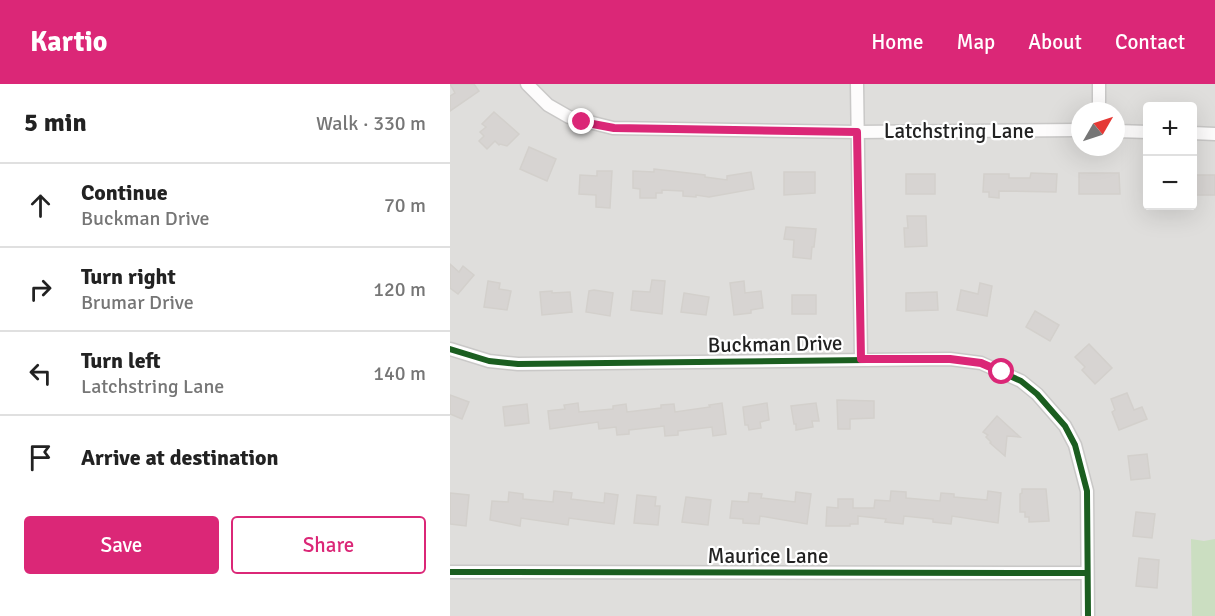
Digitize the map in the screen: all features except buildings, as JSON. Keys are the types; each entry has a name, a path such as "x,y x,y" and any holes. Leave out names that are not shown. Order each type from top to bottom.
{"street":[{"name":"Latchstring Lane","path":"527,84 548,105 569,117 599,126 857,132 1071,130"},
{"path":"857,84 861,359"},
{"path":"1099,84 1099,102"},
{"path":"1125,131 1143,132"},
{"path":"1197,133 1215,134"},
{"name":"Buckman Drive","path":"450,349 489,361 518,364 861,359 950,359 981,363 1021,381 1037,394 1065,426 1075,445 1087,491 1088,616"},
{"name":"Maurice Lane","path":"450,572 1087,573"}],"shaded area":[{"path":"450,84 1215,84 1215,616 450,616"}],"green space":[{"path":"1191,539 1204,541 1215,539 1215,616 1192,616"}],"cycle path":[{"path":"450,349 489,361 518,364 950,359 981,363 1021,381 1037,394 1065,426 1075,445 1087,491 1088,616"},
{"path":"450,572 1087,573"}],"route":[{"path":"582,122 614,128 857,132 861,359 950,359 981,363 1002,372"}]}
